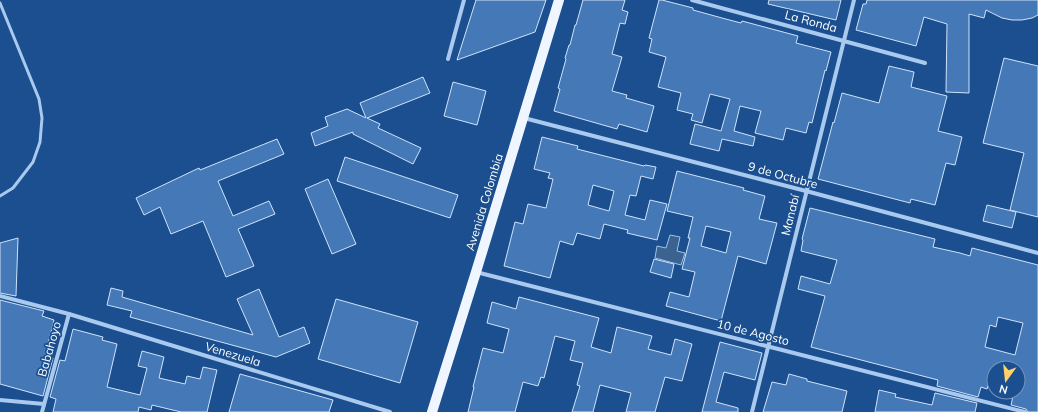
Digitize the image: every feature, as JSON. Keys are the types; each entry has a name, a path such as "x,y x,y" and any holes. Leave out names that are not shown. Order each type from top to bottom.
{"main road":[{"name":"Avenida Colombia","path":"432,412 559,0"}],"street":[{"path":"448,59 464,0"},
{"name":"La Ronda","path":"692,0 925,63"},
{"name":"Manabí","path":"752,412 854,0"},
{"name":"9 de Octubre","path":"523,118 1038,253"},
{"name":"10 de Agosto","path":"476,272 1024,412"},
{"name":"Babahoyo","path":"0,296 69,314 42,412"},
{"name":"Venezuela","path":"69,314 390,412"},
{"path":"0,400 44,404"}],"lane":[{"path":"0,3 39,99 42,118 40,142 33,162 13,188 0,196"}],"water":[{"path":"670,235 680,237 677,251 685,253 681,265 655,258 657,246 666,248"}],"building":[{"path":"476,0 546,0 535,32 457,60"},
{"path":"583,0 625,0 622,10 628,12 625,24 620,23 612,54 622,57 612,91 627,95 626,98 654,106 647,132 619,124 617,129 554,111 560,89 558,88 566,59 565,58"},
{"path":"659,0 693,8 693,10 741,23 742,21 798,36 796,43 831,52 812,123 809,122 806,133 786,128 783,140 755,133 761,111 740,106 734,131 755,137 753,146 722,139 719,151 690,144 695,124 721,131 730,99 710,94 702,123 691,120 693,114 677,110 681,93 658,87 666,57 649,52 652,39 649,38"},
{"path":"769,0 841,0 836,20 768,4"},
{"path":"867,0 1038,0 1038,15 1022,20 1012,20 1002,18 986,10 984,18 969,14 969,93 946,92 947,24 924,17 916,46 856,30 863,4 866,4"},
{"path":"1004,58 1038,66 1038,217 1010,210 1024,153 983,143"},
{"path":"889,66 914,72 911,87 947,96 938,131 962,137 955,165 946,163 935,205 911,199 910,203 818,179 842,93 879,103"},
{"path":"423,77 430,93 367,118 380,124 378,128 421,148 413,164 353,134 353,132 315,146 311,133 328,126 325,117 347,109 366,118 360,103"},
{"path":"453,82 486,91 477,125 444,116"},
{"path":"542,137 578,146 577,149 644,166 656,167 653,179 641,176 636,196 630,195 625,215 645,220 650,200 667,204 657,240 627,233 628,230 604,224 600,239 577,233 573,245 560,241 550,278 504,266 515,222 523,224 528,204 546,208 553,179 548,178 550,173 534,169","holes":["593,185 614,191 609,211 588,205"]},
{"path":"277,139 284,154 218,181 233,216 269,201 275,214 238,229 254,266 226,277 203,221 171,234 160,207 144,215 136,198 199,168 200,170"},
{"path":"345,157 458,195 450,218 337,181"},
{"path":"677,171 744,188 743,190 765,196 759,219 777,223 766,264 738,256 721,321 666,306 670,292 689,297 695,272 682,269 690,238 688,238 693,217 667,211","holes":["706,226 731,232 726,253 701,246"]},
{"path":"328,179 356,244 332,254 305,189"},
{"path":"987,205 1016,212 1012,228 983,221"},
{"path":"810,208 935,239 933,247 970,256 972,248 1038,265 1038,412 1028,412 1026,409 1011,405 1012,400 1026,400 1026,360 986,360 986,389 981,387 978,397 937,386 938,380 811,347 825,296 798,289 801,276 830,284 837,260 801,251","holes":["998,317 1023,323 1015,355 985,347 990,325 996,327"]},
{"path":"18,238 16,296 0,293 0,243"},
{"path":"654,259 674,264 671,278 650,272"},
{"path":"111,288 123,291 122,297 253,335 237,299 259,289 279,337 304,327 310,343 276,357 195,335 130,317 132,311 107,305"},
{"path":"519,297 599,318 591,347 611,353 617,327 652,336 648,349 671,355 675,339 692,344 682,381 665,377 655,412 626,412 631,393 600,385 593,412 572,412 580,386 577,385 583,363 570,360 575,341 555,336 544,378 541,377 538,386 523,382 515,412 468,412 483,348 503,353 509,329 487,323 492,302 516,309"},
{"path":"336,299 418,322 400,383 318,359"},
{"path":"0,300 44,311 42,316 54,320 45,356 53,358 43,396 0,384"},
{"path":"73,329 103,337 102,340 117,344 107,387 140,395 147,368 138,366 142,351 164,357 159,378 185,384 187,376 200,379 203,367 217,370 207,412 181,412 152,405 151,410 139,407 138,412 53,412 56,399 50,397 60,360 65,361"},
{"path":"720,342 762,353 755,380 724,372 716,402 738,408 738,412 702,412"},
{"path":"240,374 333,400 329,412 229,412"},
{"path":"789,374 807,379 807,381 847,391 842,412 763,412 772,382 786,385"},
{"path":"879,390 896,394 895,397 932,405 935,393 977,403 975,412 875,412"}]}
